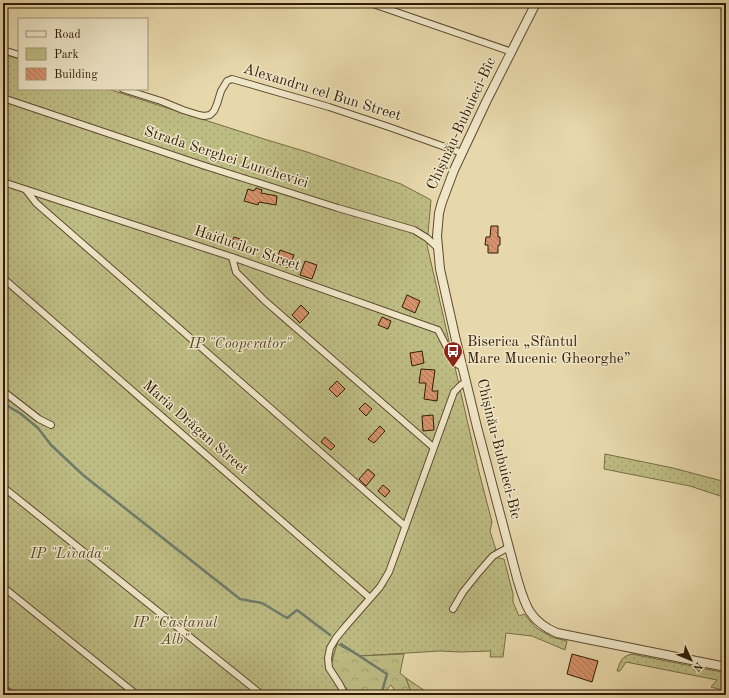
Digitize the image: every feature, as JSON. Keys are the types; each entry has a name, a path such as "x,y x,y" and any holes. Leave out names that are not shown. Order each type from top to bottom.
{"street":[{"path":"370,3 512,52"},
{"name":"Chișinău-Bubuieci-Bîc","path":"536,3 462,153 447,187 440,208 437,224 440,269 462,367 517,578 524,602 529,612 548,630 726,667"},
{"path":"3,50 18,55"},
{"name":"Alexandru cel Bun Street","path":"126,90 204,116 210,115 214,111 221,91 227,81 232,79 329,107 462,153"},
{"name":"Strada Serghei Lunchevici","path":"3,98 202,165 338,208 414,230 427,238 438,248"},
{"name":"Haiducilor Street","path":"3,182 232,257 438,330 456,363 462,367"},
{"path":"26,190 42,208 405,526"},
{"path":"232,257 236,272 265,301 433,448"},
{"name":"Maria Drăgan Street","path":"3,278 370,598"},
{"path":"345,695 329,668 328,658 330,648 336,638 380,587 389,572 454,392 466,382"},
{"path":"3,391 39,419 51,425"},
{"path":"3,487 262,695"},
{"path":"453,609 463,592 492,556 509,547"},
{"path":"3,587 137,695"},
{"path":"3,688 12,695"}],"green space":[{"name":"IP \"Cooperator\"","path":"3,54 18,59 18,90 111,90 307,152 401,184 431,200 427,245 479,472 492,522 490,531 496,550 494,551 498,558 504,559 513,594 513,602 519,616 524,614 536,628 552,637 567,641 565,650 532,636 506,633 503,657 490,657 491,651 440,651 359,656 337,644 331,665 350,695 3,695"},
{"path":"605,454 673,468 726,482 726,498 690,486 604,469"},
{"path":"337,644 359,656 404,654 400,673 406,678 412,695 398,695 391,685 382,695 350,695 331,665"},
{"path":"632,654 726,673 726,691 711,687 717,680 626,662 620,671 617,671 622,660 626,656"},
{"path":"406,678 431,695 412,695"}],"building":[{"path":"256,188 262,190 261,193 277,196 276,205 259,202 258,205 244,201 248,189 254,191"},
{"path":"491,226 498,226 500,245 498,246 498,253 488,253 488,245 485,245 486,237 490,237"},
{"path":"234,237 243,240 241,247 231,243"},
{"path":"280,250 294,255 289,268 276,263"},
{"path":"305,261 317,265 312,279 300,275"},
{"path":"407,295 420,301 415,313 402,307"},
{"path":"301,305 309,313 300,323 292,315"},
{"path":"382,317 391,321 388,329 378,325"},
{"path":"422,351 424,363 412,366 410,353"},
{"path":"421,369 435,370 432,391 438,391 437,401 424,399 426,383 419,383"},
{"path":"337,381 345,389 337,397 329,389"},
{"path":"365,403 372,409 366,416 359,409"},
{"path":"433,415 434,430 423,431 422,416"},
{"path":"380,426 385,431 374,443 368,439"},
{"path":"325,437 335,446 331,450 321,442"},
{"path":"368,469 375,475 366,486 359,479"},
{"path":"383,485 390,491 385,497 378,491"},
{"path":"572,654 598,661 592,682 567,674"}],"waterway":[{"path":"3,403 21,414 38,428 51,445 83,475 240,599 262,603 287,618 297,610 330,635"},
{"path":"341,644 387,674 381,695"}],"place":[{"name":"Biserica „Sfântul Mare Mucenic Gheorghe”","path":"453,368"}],"park label":[{"name":"IP \"Livada\"","path":"69,554"},
{"name":"IP \"Castanul Alb\"","path":"175,632"}]}
